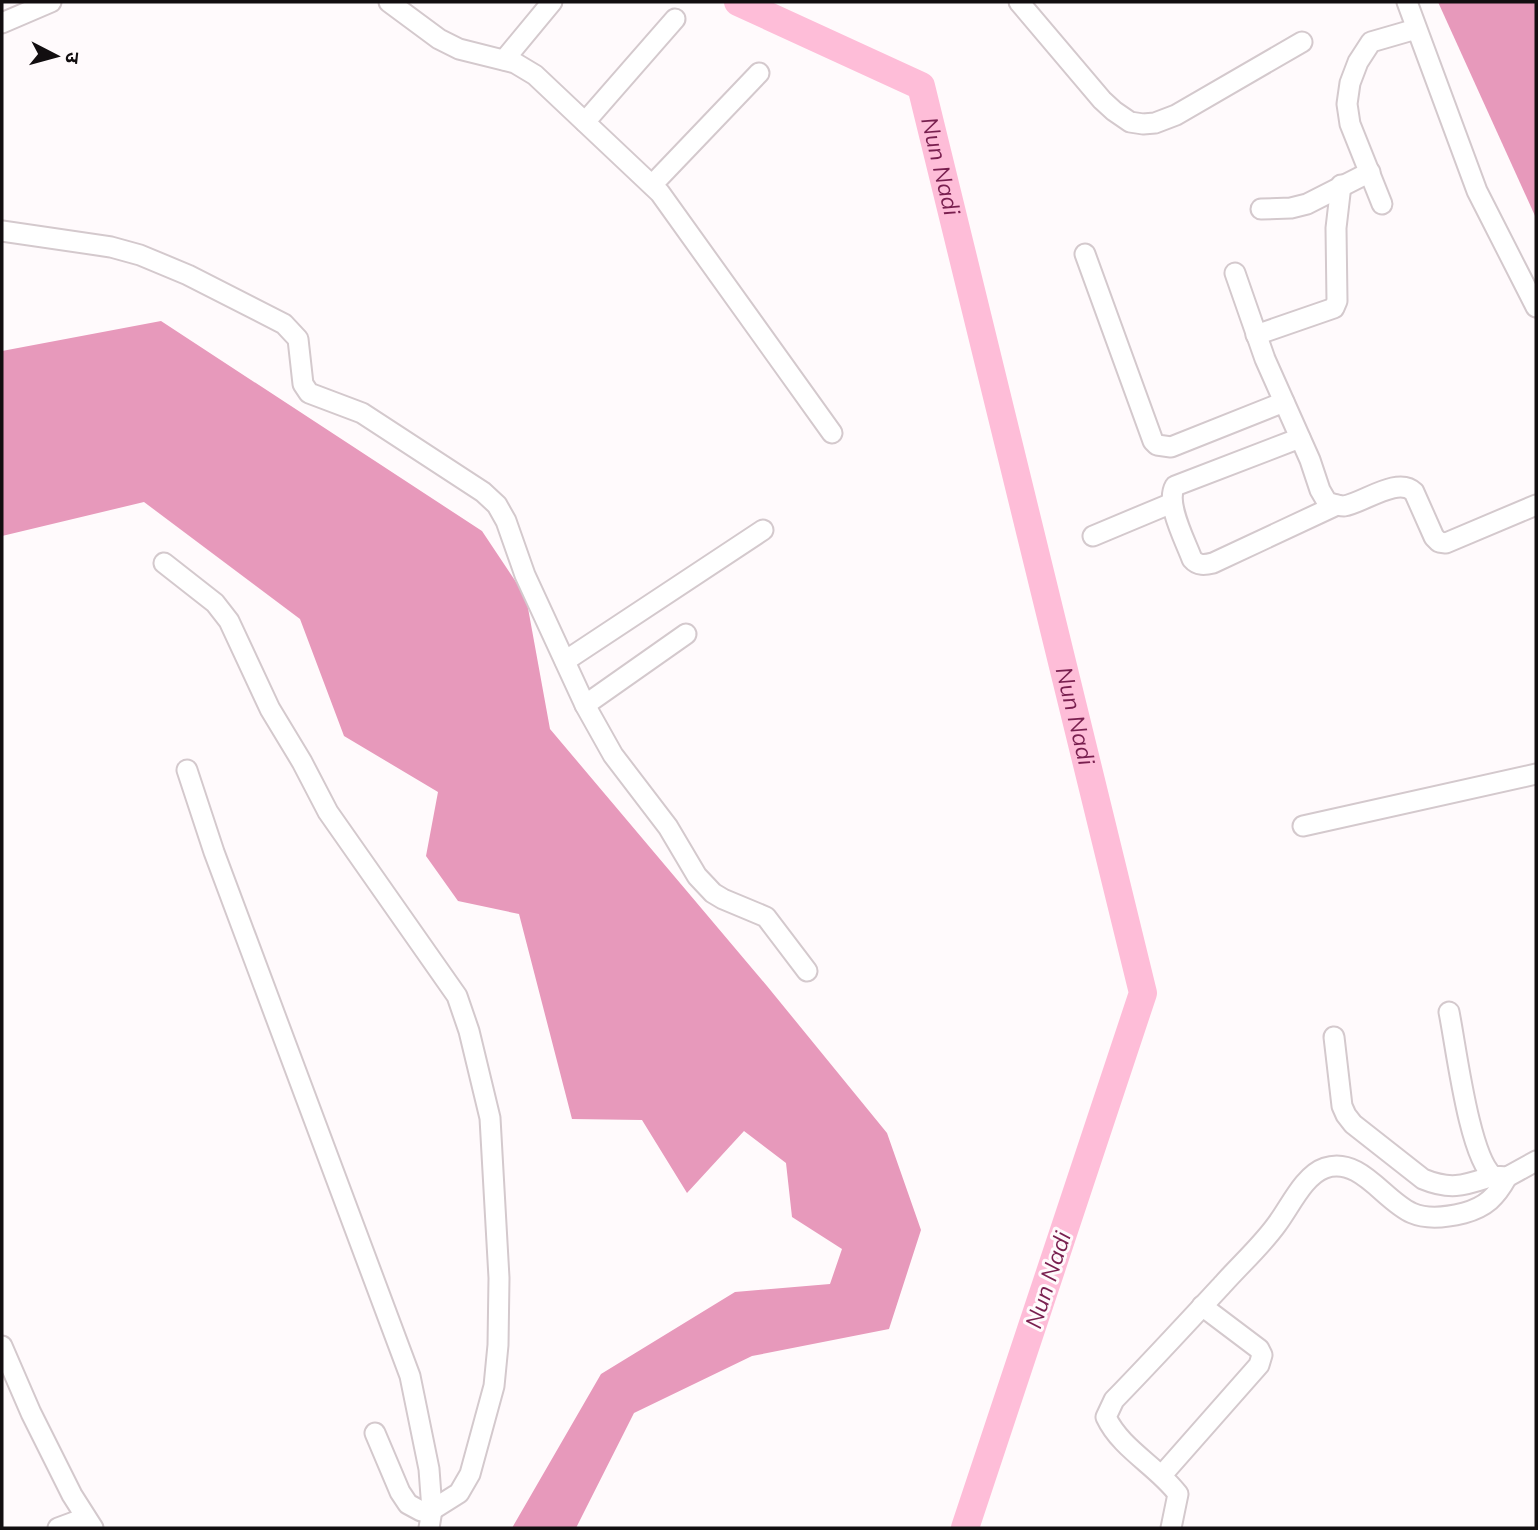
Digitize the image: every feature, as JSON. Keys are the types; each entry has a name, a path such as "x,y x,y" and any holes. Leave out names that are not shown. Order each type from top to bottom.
{"street":[{"path":"2,23 51,2"},
{"path":"389,2 439,39 459,49 515,63 535,75 652,185 832,433"},
{"path":"504,60 552,2"},
{"path":"1019,2 1102,100 1130,122 1155,123 1176,115 1302,42"},
{"path":"1407,2 1477,191 1536,307"},
{"path":"585,121 675,19"},
{"path":"1382,204 1350,124 1347,104 1350,83 1358,62 1371,42 1416,29"},
{"path":"652,185 759,73"},
{"path":"1261,209 1292,208 1307,204 1370,172"},
{"path":"1256,335 1334,309 1337,301 1336,228 1341,185"},
{"path":"2,231 111,247 140,255 188,275 284,324 298,339 303,384 309,393 362,413 464,479 497,505 506,521 525,575 585,705 612,755 668,827 697,876 713,893 723,899 766,917 807,971"},
{"path":"1085,254 1157,445 1171,447 1284,402"},
{"path":"1235,274 1256,335 1327,502 1345,506 1390,489 1410,488 1434,537 1439,542 1446,543 1536,505"},
{"path":"1300,438 1172,489 1171,503 1192,559 1195,563 1205,565 1337,505"},
{"path":"1093,536 1171,503"},
{"path":"565,661 764,530"},
{"path":"164,563 215,603 229,621 270,709 328,812 457,996 469,1031 490,1118 499,1278 498,1345 494,1386 470,1474 459,1493 430,1519"},
{"path":"585,705 686,634"},
{"path":"187,770 218,865 410,1376 429,1469 430,1519"},
{"path":"1303,826 1536,774"},
{"path":"1449,1012 1472,1129 1484,1166 1500,1176"},
{"path":"1334,1037 1342,1106 1353,1124 1423,1179 1436,1185 1460,1186 1500,1176 1536,1161"},
{"path":"1171,1528 1178,1494 1162,1475 1113,1431 1106,1417 1114,1400 1276,1226 1309,1180 1324,1168 1339,1166 1360,1173 1398,1206 1414,1214 1437,1218 1476,1210 1488,1203 1498,1194 1500,1176"},
{"path":"1162,1475 1259,1365 1262,1356 1259,1349 1202,1306"},
{"path":"2,1346 31,1413 89,1523 58,1528"},
{"path":"375,1433 400,1492 408,1504 430,1519"}],"shaded area":[{"path":"1438,2 1536,2 1536,218"},
{"path":"161,321 482,531 526,597 550,729 887,1133 921,1230 889,1329 752,1356 634,1413 576,1528 512,1528 601,1374 735,1292 830,1284 842,1249 792,1217 786,1163 744,1131 687,1193 642,1120 572,1119 519,914 458,901 426,856 438,792 344,736 300,619 144,502 2,536 2,351"}],"waterway":[{"name":"Nun Nadi","path":"738,2 921,86 1143,993 965,1528"}]}
